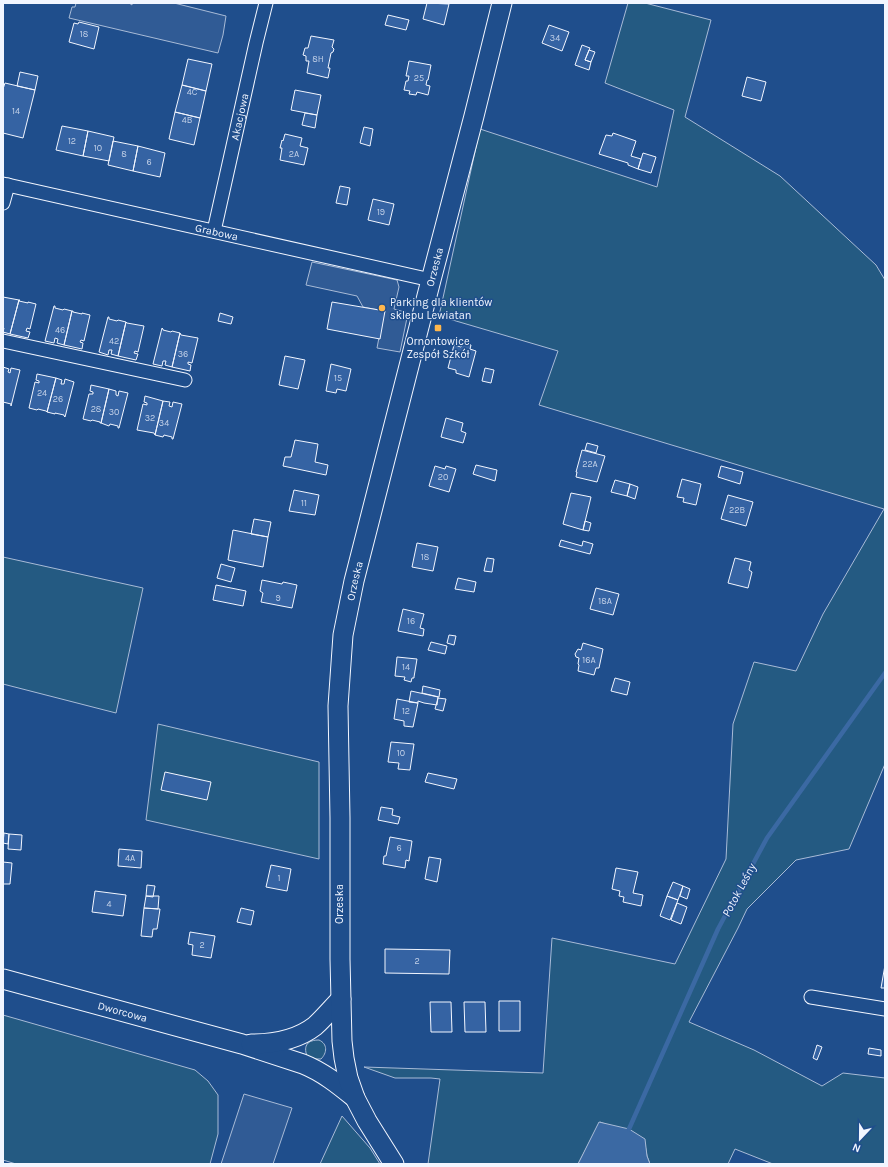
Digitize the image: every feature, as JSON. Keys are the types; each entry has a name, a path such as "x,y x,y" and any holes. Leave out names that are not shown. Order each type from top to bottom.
{"street":[{"name":"Akacjowa","path":"214,231 266,3"},
{"name":"Orzeska","path":"394,1164 367,1121 356,1098 348,1078 343,1049 340,999 340,818 338,706 343,635 354,581 502,3"},
{"name":"Grabowa","path":"5,184 431,280"},
{"path":"3,203 5,184"},
{"path":"3,341 185,380"},
{"name":"Dworcowa","path":"3,979 242,1044 307,1066 329,1078 356,1098"},
{"path":"810,997 885,1009"},
{"name":"Dworcowa","path":"242,1044 264,1044 283,1041 304,1033 316,1025 340,999"},
{"path":"314,1031 328,1034 343,1049 329,1066 307,1066 295,1055 295,1045 304,1033 314,1031"}],"shaded area":[{"path":"76,3 129,3 132,5 132,3 174,3 226,16 218,53 69,18 72,7 75,7"},
{"path":"628,3 645,3 711,20 685,117 780,176 876,265 885,280 885,764 849,849 796,860 747,909 689,1022 754,1050 822,1086 843,1073 885,1078 885,1164 773,1164 735,1149 728,1164 650,1164 644,1139 600,1122 578,1164 428,1164 440,1079 395,1078 364,1067 543,1073 552,938 675,964 726,859 733,724 754,662 796,671 823,614 884,509 539,405 558,351 439,316 480,129 657,187 674,110 605,83"},
{"name":"Parking dla klientów sklepu Lewiatan","path":"312,262 397,280 399,287 394,309 408,313 400,352 377,348 384,311 363,307 357,296 306,285"},
{"path":"3,557 143,588 116,713 3,684"},
{"path":"158,724 319,762 319,859 146,820"},
{"path":"3,1015 195,1070 208,1081 218,1095 218,1134 210,1164 16,1164 3,1160"},
{"path":"319,1040 324,1044 326,1049 323,1057 321,1059 316,1059 307,1056 307,1044 312,1041"},
{"path":"244,1094 292,1108 273,1164 221,1164"},
{"path":"342,1116 370,1148 380,1164 320,1164"},
{"path":"599,1122 629,1129 645,1139 647,1156 650,1164 578,1164"}],"building":[{"path":"427,3 449,4 444,25 423,19"},
{"path":"388,15 409,20 406,30 385,25"},
{"path":"79,22 99,27 94,49 69,42 74,23 78,24"},
{"path":"549,25 569,32 562,51 542,43"},
{"path":"311,36 334,40 332,47 334,49 331,53 328,68 330,68 328,78 307,73 309,61 306,61 306,56 303,55 305,48 308,48"},
{"path":"582,45 590,48 585,60 591,62 589,70 575,65"},
{"path":"589,50 595,52 591,62 585,60"},
{"path":"188,59 212,64 206,91 182,85"},
{"path":"409,61 431,65 426,85 430,86 428,95 417,92 416,95 409,94 410,91 404,90 409,76 406,76"},
{"path":"20,72 38,76 35,90 17,86"},
{"path":"747,77 766,82 761,101 742,96"},
{"path":"5,83 35,90 23,138 3,133 3,89"},
{"path":"182,85 206,91 200,118 175,112"},
{"path":"295,90 321,95 317,115 291,110"},
{"path":"175,112 200,118 194,145 169,139"},
{"path":"305,113 317,115 315,128 302,125"},
{"path":"62,126 88,131 83,156 56,150"},
{"path":"364,127 373,129 370,146 360,143"},
{"path":"88,131 114,137 109,161 83,156"},
{"path":"613,133 636,141 631,156 641,159 638,169 628,165 628,163 599,154 606,135 612,136"},
{"path":"285,134 302,138 300,146 308,148 304,165 280,160 282,148 280,148"},
{"path":"113,141 138,146 133,171 108,165"},
{"path":"138,146 165,153 160,177 133,171"},
{"path":"643,153 656,157 651,173 638,169"},
{"path":"340,186 350,188 347,205 336,203"},
{"path":"373,199 394,204 389,225 368,220"},
{"path":"3,297 19,300 10,334 3,332"},
{"path":"19,300 36,304 30,329 27,328 26,331 30,332 28,338 10,334"},
{"path":"332,302 385,311 380,339 327,329"},
{"path":"54,306 55,308 72,311 64,345 57,343 58,339 55,338 54,343 45,341"},
{"path":"72,311 90,315 84,341 81,340 80,342 83,343 82,349 64,345"},
{"path":"220,313 233,317 231,324 218,321"},
{"path":"108,317 109,319 126,322 118,356 111,354 112,350 109,350 108,355 99,352"},
{"path":"126,322 144,326 138,352 135,351 134,353 138,354 136,360 118,356"},
{"path":"162,328 163,330 180,333 172,367 165,365 166,361 163,361 162,366 153,364"},
{"path":"180,333 181,335 198,338 192,363 188,362 188,364 191,365 190,371 172,367"},
{"path":"463,342 471,345 470,349 476,351 469,377 456,373 456,370 448,368 454,345 461,347"},
{"path":"285,356 305,360 298,389 279,385"},
{"path":"331,364 351,369 346,391 337,389 336,393 326,391"},
{"path":"3,367 9,369 8,372 10,373 11,368 20,370 11,406 11,404 3,402"},
{"path":"485,368 494,370 491,383 482,381"},
{"path":"37,374 56,378 47,412 29,408 35,382 39,383 39,381 36,380"},
{"path":"56,378 62,380 61,384 64,384 65,379 74,382 65,417 64,415 47,412"},
{"path":"91,385 109,389 101,423 83,419 89,394 93,394 93,392 90,391"},
{"path":"109,389 116,391 116,395 118,396 119,391 128,393 119,428 118,426 110,424 109,426 101,423"},
{"path":"145,396 163,401 155,435 154,433 137,430 143,404 147,405 147,403 144,402"},
{"path":"163,401 170,402 169,406 172,407 173,402 182,404 173,439 172,437 164,435 163,437 155,435"},
{"path":"446,418 463,423 461,431 466,433 463,443 441,437"},
{"path":"295,440 318,444 315,462 328,465 326,475 283,466 285,457 291,457"},
{"path":"587,443 598,446 596,453 585,450"},
{"path":"582,450 605,456 597,482 576,477"},
{"path":"476,465 497,470 495,481 473,474"},
{"path":"435,466 445,469 446,466 456,469 449,492 429,486"},
{"path":"721,466 743,472 740,484 718,477"},
{"path":"682,479 701,484 696,505 683,502 684,498 677,497"},
{"path":"615,480 630,484 627,496 611,492"},
{"path":"630,484 638,487 635,499 627,496"},
{"path":"294,490 319,495 315,515 289,511"},
{"path":"571,493 591,497 583,530 563,524"},
{"path":"728,495 753,502 746,526 721,519"},
{"path":"254,519 271,522 268,537 251,534"},
{"path":"585,521 591,523 589,531 583,530"},
{"path":"233,530 268,537 263,567 228,560"},
{"path":"561,540 582,546 583,541 593,544 590,554 559,546"},
{"path":"417,543 438,547 433,571 412,567"},
{"path":"487,558 494,559 492,572 484,571"},
{"path":"735,558 751,562 749,570 752,572 748,588 728,583"},
{"path":"221,564 235,568 231,582 217,578"},
{"path":"458,578 476,582 474,592 455,589"},
{"path":"262,580 297,585 292,608 261,602 263,593 260,591"},
{"path":"216,585 246,591 243,606 213,600"},
{"path":"596,588 619,594 613,615 590,609"},
{"path":"403,609 424,614 420,628 424,629 423,636 398,631"},
{"path":"449,635 456,636 454,645 447,643"},
{"path":"431,642 447,646 445,654 428,650"},
{"path":"583,643 603,649 599,668 596,668 594,675 578,671 579,658 576,657 575,654 578,649 581,650"},
{"path":"397,657 417,659 414,678 412,678 411,682 404,680 405,677 395,676"},
{"path":"615,678 630,682 627,695 611,691"},
{"path":"423,686 440,690 439,697 422,693"},
{"path":"411,691 438,697 437,705 418,701 418,703 409,702"},
{"path":"438,698 446,699 443,711 435,709"},
{"path":"397,699 418,703 413,727 404,726 404,721 394,719"},
{"path":"391,742 414,744 410,770 398,769 399,763 388,762"},
{"path":"165,772 211,782 207,800 161,790"},
{"path":"428,773 457,779 454,789 425,782"},
{"path":"381,807 393,809 392,815 400,817 398,824 378,820"},
{"path":"4,833 9,834 8,844 3,843"},
{"path":"9,834 22,835 21,850 8,849"},
{"path":"390,837 412,841 409,861 406,860 405,868 383,864"},
{"path":"119,849 142,851 141,868 118,866"},
{"path":"429,857 441,859 437,882 425,879"},
{"path":"3,862 12,863 10,884 3,884"},
{"path":"271,865 291,869 287,891 266,887"},
{"path":"616,868 638,872 633,893 643,895 641,906 623,902 624,897 619,896 620,891 612,889"},
{"path":"673,882 683,886 678,900 667,896"},
{"path":"147,885 155,886 153,897 146,896"},
{"path":"683,886 690,889 687,899 680,896"},
{"path":"95,891 126,895 123,916 92,912"},
{"path":"146,896 159,896 158,909 144,908"},
{"path":"667,896 678,900 670,920 660,916"},
{"path":"677,903 687,907 681,924 671,920"},
{"path":"144,908 160,909 157,929 153,929 152,937 141,936"},
{"path":"241,908 254,911 251,925 237,922"},
{"path":"190,932 215,936 211,958 192,955 193,945 188,944"},
{"path":"385,949 450,950 449,974 385,973"},
{"path":"885,965 885,988 881,988"},
{"path":"499,1001 520,1001 520,1031 499,1031"},
{"path":"430,1002 451,1002 452,1032 431,1032"},
{"path":"464,1002 485,1002 486,1032 465,1032"},
{"path":"817,1045 822,1047 817,1060 813,1058"},
{"path":"869,1048 881,1050 881,1056 868,1054"}],"waterway":[{"name":"Potok Leśny","path":"629,1129 718,929 767,838 885,673"}],"place":[{"name":"Parking dla klientów sklepu Lewiatan","path":"382,308"},
{"name":"Ornontowice Zespół Szkół","path":"438,328"}]}
